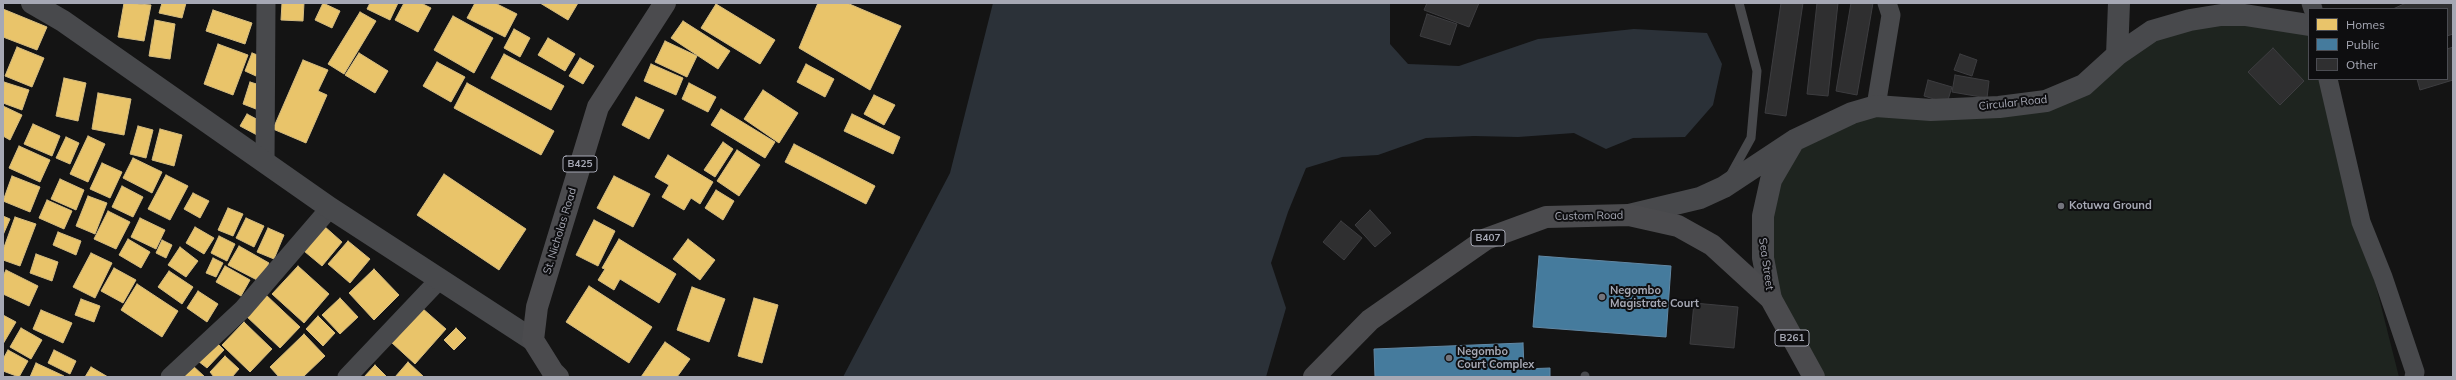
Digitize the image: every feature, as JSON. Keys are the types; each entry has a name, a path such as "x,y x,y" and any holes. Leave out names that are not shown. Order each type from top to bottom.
{"main road":[{"name":"St. Nicholas Road","path":"533,340 537,307 598,107 665,3"},
{"name":"Custom Road","path":"1314,377 1370,320 1486,239 1546,217 1629,215 1678,226 1712,245 1771,299"},
{"name":"B261","path":"1771,299 1814,377"},
{"path":"533,340 552,372 558,377"}],"street":[{"path":"32,3 63,21 330,208 533,340"},
{"path":"265,163 266,3"},
{"path":"1876,106 1891,15 1887,3"},
{"path":"2117,55 2119,3"},
{"name":"Circular Road","path":"1629,215 1700,198 1724,187 1795,140 1837,119 1876,106 1931,110 1999,106 2046,101 2084,85 2117,55 2152,31 2198,18 2221,15 2245,15 2308,25"},
{"path":"2328,80 2361,222 2383,277 2417,375"},
{"name":"Sea Street","path":"1771,299 1763,258 1762,216 1771,180 1795,140"},
{"path":"170,377 243,309 330,208"},
{"path":"348,377 439,280"}],"lane":[{"path":"1724,187 1751,138 1757,71 1739,3"}],"shaded area":[{"path":"993,3 1390,3 1390,44 1408,64 1459,66 1538,39 1634,29 1707,33 1722,64 1713,105 1685,137 1633,138 1606,149 1574,133 1518,137 1474,136 1426,138 1378,155 1342,157 1306,168 1288,212 1271,263 1286,308 1266,377 843,377 950,173"},
{"name":"Kotuwa Ground","path":"2190,20 2308,25 2308,80 2328,80 2374,278 2399,377 1814,377 1763,258 1761,235 1795,140 1837,119 2022,105"}],"building: Homes":[{"path":"124,3 151,5 144,41 118,37"},
{"path":"162,3 186,3 182,18 159,13"},
{"path":"282,3 304,3 303,21 281,20"},
{"path":"323,3 340,11 332,28 315,20"},
{"path":"370,3 398,3 390,20 367,9"},
{"path":"404,3 421,3 431,8 418,32 395,20"},
{"path":"475,3 495,3 517,14 505,37 467,18"},
{"path":"540,3 578,3 568,20"},
{"path":"818,3 847,3 901,26 870,90 799,48"},
{"path":"716,4 775,40 760,64 701,28"},
{"path":"3,9 47,27 37,50 3,37"},
{"path":"213,10 252,23 245,44 206,31"},
{"path":"360,12 376,21 344,74 328,64"},
{"path":"453,16 493,38 474,73 434,50"},
{"path":"155,20 175,24 170,59 149,56"},
{"path":"683,21 730,51 718,69 671,38"},
{"path":"514,29 530,38 520,57 504,48"},
{"path":"548,38 575,54 565,71 538,55"},
{"path":"665,41 697,56 687,77 655,62"},
{"path":"218,44 248,55 233,95 204,84"},
{"path":"17,47 44,58 32,87 5,76"},
{"path":"252,53 263,57 256,76 245,71"},
{"path":"359,53 388,71 375,93 345,75"},
{"path":"504,54 564,86 551,110 491,78"},
{"path":"580,58 594,66 583,84 569,76"},
{"path":"303,60 328,70 318,91 327,95 306,143 273,129"},
{"path":"437,62 465,77 451,102 423,86"},
{"path":"651,64 683,78 676,95 644,81"},
{"path":"806,64 834,79 825,97 797,82"},
{"path":"64,78 86,83 78,121 56,116"},
{"path":"4,82 29,90 22,110 3,103"},
{"path":"250,82 263,86 256,109 243,104"},
{"path":"467,83 554,131 541,155 454,108"},
{"path":"689,83 716,97 708,112 682,99"},
{"path":"763,90 798,113 779,143 744,119"},
{"path":"98,93 131,99 124,135 92,129"},
{"path":"874,95 895,105 884,125 864,114"},
{"path":"636,97 664,110 649,139 622,125"},
{"path":"3,106 22,115 10,140 3,136"},
{"path":"721,109 775,142 765,158 711,125"},
{"path":"247,114 264,123 257,135 240,126"},
{"path":"852,114 900,137 893,154 844,131"},
{"path":"33,124 60,136 52,156 24,144"},
{"path":"138,126 153,130 146,158 130,154"},
{"path":"160,129 182,135 174,166 152,160"},
{"path":"88,136 105,144 88,182 70,174"},
{"path":"66,137 79,143 70,164 56,158"},
{"path":"723,142 733,149 715,177 704,170"},
{"path":"794,144 875,186 866,204 785,162"},
{"path":"19,146 50,160 40,182 9,168"},
{"path":"737,150 760,165 739,196 717,181"},
{"path":"668,155 713,182 700,204 691,198 684,210 662,197 669,185 655,177"},
{"path":"133,158 162,172 152,193 123,178"},
{"path":"102,163 122,172 110,198 90,189"},
{"path":"444,174 526,229 499,270 417,215"},
{"path":"166,175 188,186 170,220 148,209"},
{"path":"12,176 40,187 30,212 3,201"},
{"path":"614,176 650,194 633,227 597,208"},
{"path":"60,179 84,190 76,210 51,199"},
{"path":"122,186 143,197 133,217 112,207"},
{"path":"716,190 734,201 723,220 705,208"},
{"path":"193,193 209,201 200,218 184,209"},
{"path":"88,196 107,203 95,234 76,226"},
{"path":"47,200 72,211 64,229 39,218"},
{"path":"228,208 243,214 233,236 218,230"},
{"path":"108,211 130,222 116,249 94,239"},
{"path":"3,216 10,219 3,235"},
{"path":"15,217 36,224 20,266 3,260 3,250"},
{"path":"140,218 165,230 156,249 131,237"},
{"path":"246,218 264,226 254,247 236,238"},
{"path":"594,220 615,231 598,266 576,255"},
{"path":"324,226 342,242 322,266 304,251"},
{"path":"195,227 214,238 204,254 186,243"},
{"path":"268,228 284,235 274,259 257,252"},
{"path":"58,232 81,241 76,255 53,245"},
{"path":"219,236 235,244 227,261 211,253"},
{"path":"128,239 150,252 141,268 119,255"},
{"path":"619,239 676,274 659,303 620,279 614,290 598,280 605,269 602,268"},
{"path":"688,239 715,260 700,280 673,259"},
{"path":"162,240 172,245 166,258 156,253"},
{"path":"348,241 370,259 350,283 328,264"},
{"path":"239,246 269,263 259,281 228,265"},
{"path":"180,247 198,261 186,277 168,265"},
{"path":"91,253 112,263 95,298 73,287"},
{"path":"36,254 58,262 52,281 30,273"},
{"path":"213,258 223,263 216,277 206,273"},
{"path":"225,266 250,280 241,296 216,282"},
{"path":"298,266 329,294 304,323 272,294"},
{"path":"114,268 136,280 123,303 101,291"},
{"path":"374,269 399,295 374,320 349,293"},
{"path":"6,270 38,286 29,306 3,294 3,276"},
{"path":"169,271 193,287 182,304 158,287"},
{"path":"137,284 178,311 162,337 121,310"},
{"path":"589,286 652,327 629,363 566,322"},
{"path":"692,287 725,299 709,342 677,330"},
{"path":"198,291 218,304 207,322 187,308"},
{"path":"265,294 300,327 280,348 245,315"},
{"path":"340,298 358,317 340,334 322,315"},
{"path":"754,298 778,305 762,363 738,356"},
{"path":"81,299 100,306 94,322 75,315"},
{"path":"422,308 446,329 415,364 391,342"},
{"path":"41,310 72,323 63,343 33,329"},
{"path":"3,315 16,322 3,344"},
{"path":"318,316 335,333 323,346 306,329"},
{"path":"244,322 272,349 250,372 222,345"},
{"path":"21,328 42,340 31,359 10,347"},
{"path":"456,328 466,338 454,350 444,340"},
{"path":"304,334 325,356 303,377 279,377 270,367"},
{"path":"216,342 224,350 207,368 198,361"},
{"path":"665,342 690,359 677,377 641,377"},
{"path":"8,350 28,361 19,377 3,371 3,359"},
{"path":"54,350 76,361 70,374 48,363"},
{"path":"225,356 239,369 232,377 214,377 210,372"},
{"path":"408,362 424,377 395,377"},
{"path":"36,363 64,376 30,377"},
{"path":"192,365 205,377 181,377"},
{"path":"375,365 387,377 364,377"},
{"path":"91,367 108,377 85,377"}],"building: Public":[{"name":"Negombo Magistrate Court","path":"1539,256 1671,266 1666,337 1533,327"},
{"name":"Negombo Court Complex","path":"1523,343 1524,369 1550,368 1550,377 1375,377 1374,349"}],"building: Other":[{"path":"1427,3 1479,3 1469,27 1424,10"},
{"path":"1781,3 1803,3 1786,116 1765,113"},
{"path":"1817,3 1838,3 1828,96 1807,94"},
{"path":"1851,3 1873,3 1857,95 1836,91"},
{"path":"2406,3 2453,3 2453,34 2448,36 2448,8 2395,8"},
{"path":"1427,14 1457,24 1450,45 1420,36"},
{"path":"2453,47 2453,80 2420,90 2417,80 2448,80 2448,49"},
{"path":"2273,48 2304,81 2280,105 2248,72"},
{"path":"1960,54 1977,60 1972,76 1954,70"},
{"path":"1955,75 1989,81 1987,98 1952,92"},
{"path":"1928,80 1952,87 1947,103 1924,96"},
{"path":"1370,210 1391,233 1375,247 1355,225"},
{"path":"1341,221 1362,238 1344,260 1323,242"},
{"path":"1694,303 1738,307 1734,348 1690,344"}],"place":[{"name":"Kotuwa Ground","path":"2061,206"},
{"name":"Negombo Magistrate Court","path":"1602,297"},
{"name":"Negombo Court Complex","path":"1449,358"}]}
